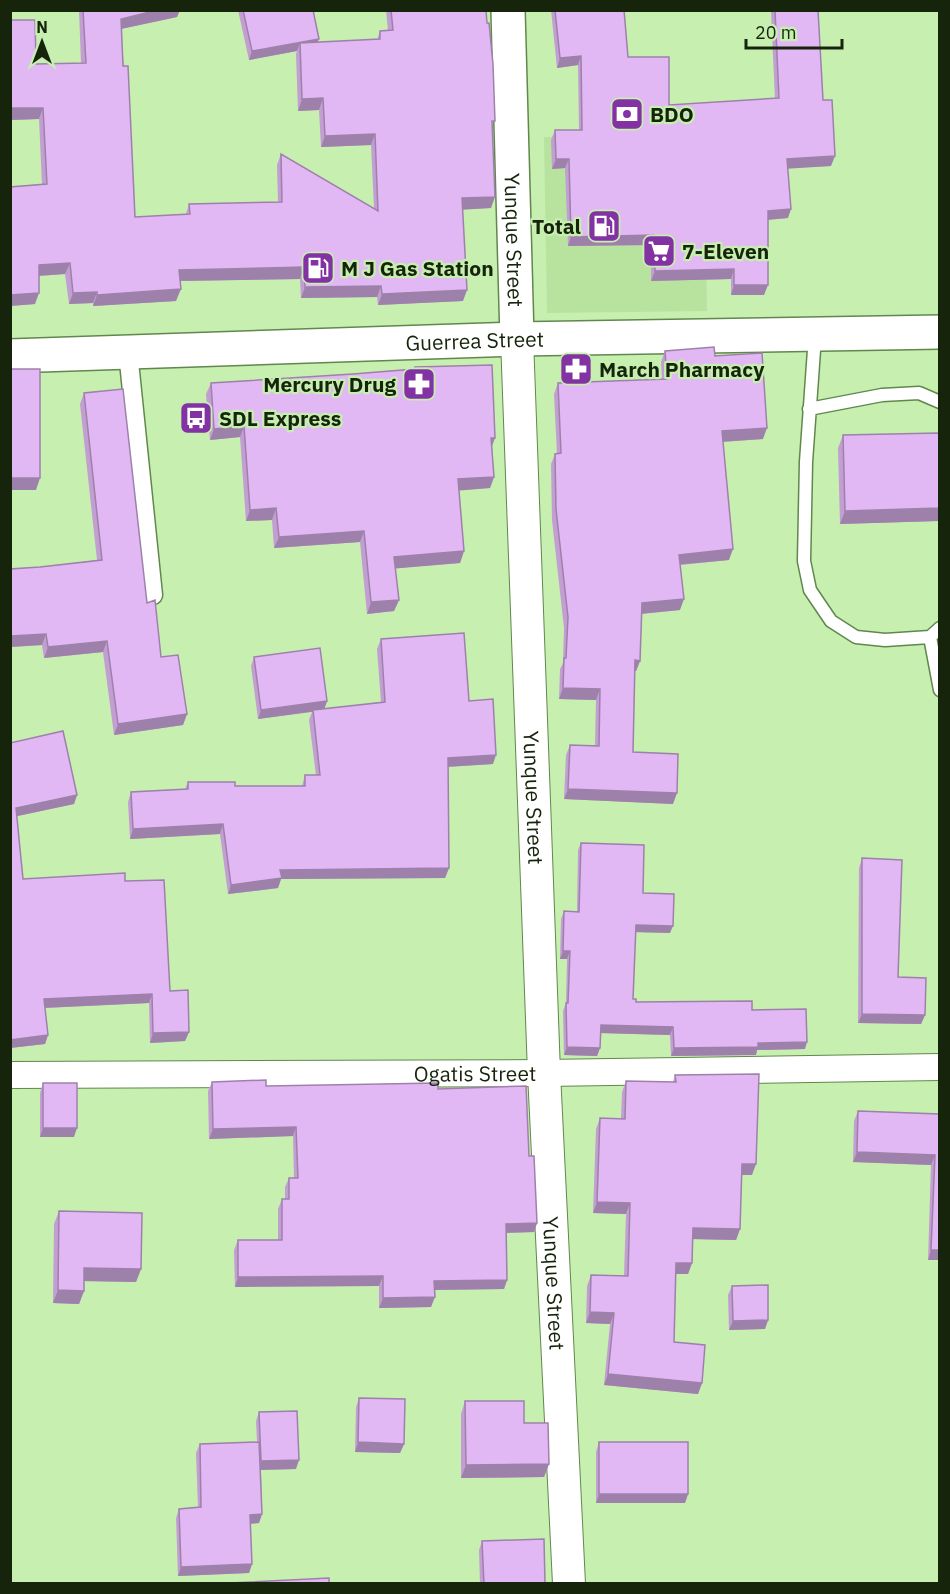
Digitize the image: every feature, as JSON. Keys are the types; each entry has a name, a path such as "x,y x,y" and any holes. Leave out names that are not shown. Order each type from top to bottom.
{"main road":[{"name":"Yunque Street","path":"508,10 517,339"},
{"name":"Guerrea Street","path":"10,356 517,339 939,333"}],"street":[{"name":"Yunque Street","path":"517,339 544,1073 569,1584"},
{"path":"128,352 153,595"},
{"name":"Ogatis Street","path":"10,1074 544,1073 939,1068"}],"lane":[{"path":"815,335 809,409 804,561 810,590 831,621 856,637 885,640 935,633 939,690"},
{"path":"809,409 857,399 919,393 939,402"}],"shaded area":[{"path":"704,135 707,311 547,313 544,137"}],"building":[{"path":"83,10 158,10 121,19 123,66 128,66 135,217 190,214 189,204 282,202 281,154 378,211 375,134 325,136 323,98 302,99 300,43 380,39 380,31 393,30 391,10 486,10 493,64 495,121 492,121 495,197 462,198 467,290 382,294 381,286 305,287 304,267 179,270 181,289 97,295 97,292 73,293 70,263 39,265 39,293 10,295 10,187 47,184 43,108 10,108 10,20 35,20 36,64 86,63"},
{"path":"243,10 313,10 319,39 252,51"},
{"path":"555,10 624,10 628,57 669,57 669,105 779,98 775,10 818,10 823,100 832,100 835,156 787,159 791,209 768,211 768,285 734,285 734,269 655,271 654,235 571,237 569,159 556,159 555,130 582,130 581,56 560,58"},
{"path":"714,347 715,356 762,353 767,428 722,431 733,549 679,555 684,599 642,603 640,661 635,660 633,752 678,754 677,793 568,789 570,745 599,746 600,689 563,688 568,617 556,509 555,454 561,453 558,383 667,379 665,351"},
{"path":"492,365 495,438 491,438 494,477 458,479 464,551 394,557 399,600 371,602 364,531 279,537 276,508 250,510 244,426 214,429 211,383 353,374 415,369 415,367"},
{"path":"10,369 40,369 40,478 10,478"},
{"path":"123,389 147,603 155,600 161,657 178,655 187,714 118,724 107,641 48,647 46,634 10,636 10,569 102,560 84,393"},
{"path":"939,433 939,508 845,511 843,435"},
{"path":"464,633 469,701 493,699 496,755 448,758 449,868 280,870 282,878 231,885 223,824 133,829 131,792 188,789 188,782 235,782 235,786 305,786 305,775 320,775 313,710 385,702 381,639"},
{"path":"320,648 327,701 261,710 254,657"},
{"path":"63,731 77,795 16,808 23,879 125,873 125,881 164,880 170,991 188,990 189,1032 153,1033 152,994 44,999 48,1035 10,1040 10,743"},
{"path":"581,843 644,845 643,893 674,894 673,926 636,925 633,999 636,999 636,1002 752,1001 752,1010 806,1009 807,1042 758,1043 758,1047 674,1048 673,1027 601,1025 600,1048 567,1047 566,1003 568,1003 570,951 563,951 564,911 579,912"},
{"path":"862,858 902,860 898,977 926,978 925,1015 862,1014"},
{"path":"759,1074 756,1164 742,1164 740,1229 693,1228 692,1263 676,1263 674,1342 705,1345 702,1383 608,1374 614,1313 590,1312 591,1275 628,1276 630,1203 597,1202 600,1118 625,1119 626,1081 676,1082 675,1075"},
{"path":"266,1080 266,1086 438,1083 438,1089 526,1086 529,1156 534,1156 537,1223 506,1224 507,1280 434,1281 435,1297 383,1298 383,1276 238,1277 238,1240 282,1240 282,1199 289,1199 289,1178 298,1178 296,1127 213,1129 212,1082"},
{"path":"43,1083 77,1083 77,1128 43,1128"},
{"path":"858,1111 939,1114 939,1250 931,1250 935,1155 857,1152"},
{"path":"59,1211 142,1213 141,1269 84,1268 84,1291 58,1290"},
{"path":"768,1285 768,1320 733,1321 732,1286"},
{"path":"359,1398 405,1399 404,1444 358,1442"},
{"path":"465,1401 524,1401 524,1423 548,1423 549,1464 466,1465"},
{"path":"297,1411 299,1460 261,1461 259,1412"},
{"path":"259,1442 262,1514 250,1515 252,1564 181,1567 179,1509 201,1507 200,1444"},
{"path":"599,1442 688,1442 688,1494 599,1494"},
{"path":"544,1539 545,1584 484,1584 482,1541"},
{"path":"329,1578 329,1584 231,1584 231,1583"}],"place":[{"name":"BDO","path":"627,114"},
{"name":"Total","path":"604,226"},
{"name":"7-Eleven","path":"659,251"},
{"name":"M J Gas Station","path":"318,268"},
{"name":"March Pharmacy","path":"576,369"},
{"name":"Mercury Drug","path":"419,384"},
{"name":"SDL Express","path":"196,418"}]}
